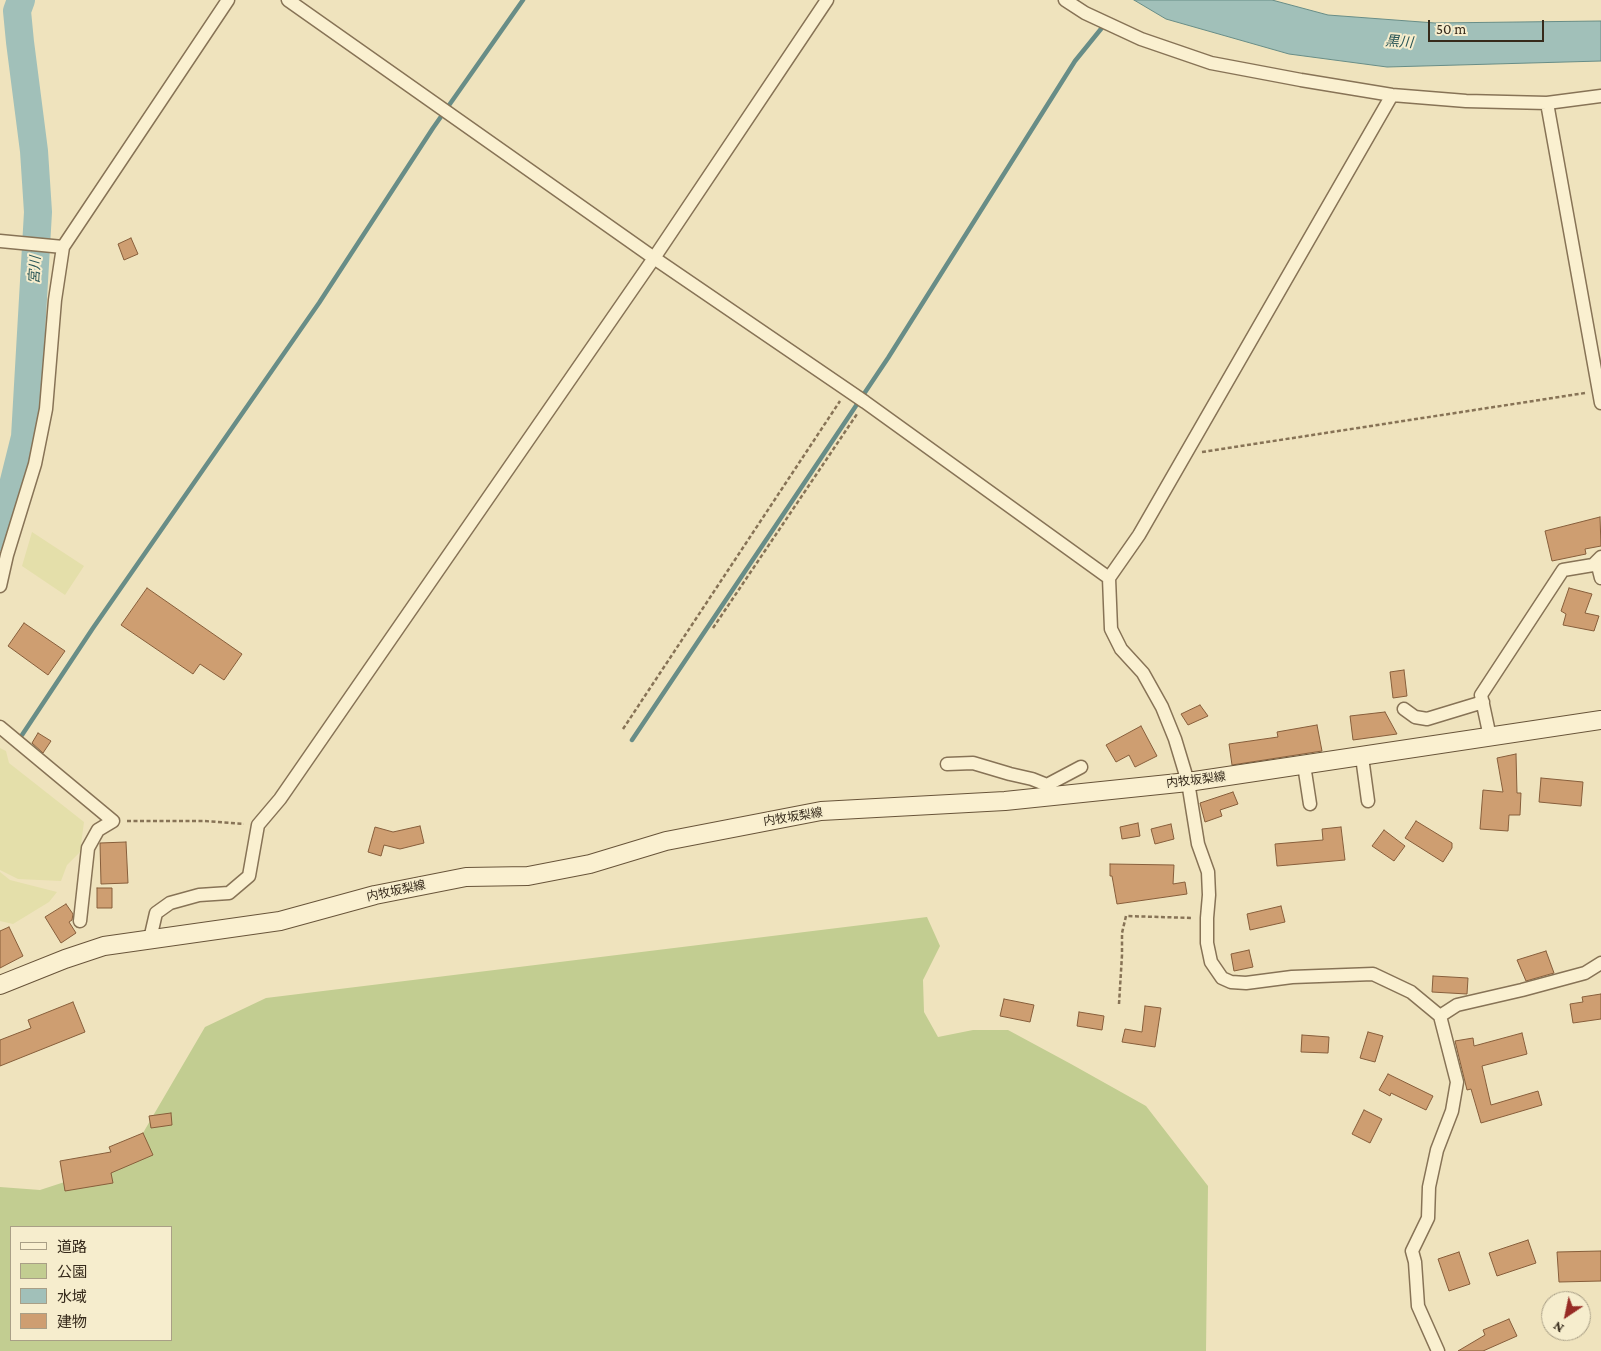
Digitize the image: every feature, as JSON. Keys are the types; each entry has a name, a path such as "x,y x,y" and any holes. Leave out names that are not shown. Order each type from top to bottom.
{"main road":[{"name":"内牧坂梨線","path":"0,985 65,959 104,946 280,920 375,895 466,877 528,876 590,864 666,840 821,811 1005,801 1048,791 1188,782 1601,720"}],"street":[{"path":"0,586 6,556 35,464 46,409 60,246 228,0"},
{"path":"288,0 654,258 865,402 1109,578"},
{"path":"150,939 156,913 170,903 199,895 230,893 249,876 258,825 286,790 654,258 827,0"},
{"path":"1065,0 1085,13 1141,39 1211,63 1392,95 1466,102 1547,103 1601,96"},
{"path":"1392,95 1139,535 1109,578 1111,629 1120,649 1143,673 1162,707 1175,739 1188,782 1198,844 1208,872 1207,943 1211,962 1222,978 1231,982 1246,983 1292,977 1373,974 1411,992 1440,1016 1457,1082 1452,1111 1437,1150 1429,1187 1428,1218 1412,1251 1415,1262 1418,1306 1438,1351"},
{"path":"1547,103 1600,395"},
{"path":"0,241 60,246"},
{"path":"1599,559 1601,578"},
{"path":"1490,738 1481,695 1563,570 1593,565 1599,559"},
{"path":"1404,708 1415,717 1427,719 1483,702"},
{"path":"0,727 113,821 98,830 88,848 80,921"},
{"path":"1362,757 1368,801"},
{"path":"947,764 973,763 1048,791 1082,767"},
{"path":"1304,765 1310,804"},
{"path":"1440,1016 1457,1005 1585,973 1601,963"}],"path":[{"path":"623,729 847,391"},
{"path":"1186,454 1600,395"},
{"path":"713,628 865,402"},
{"path":"113,821 204,821 258,825"},
{"path":"1119,1004 1122,933 1126,916 1207,918"}],"shaded area":[{"path":"32,532 84,566 65,595 22,566"},
{"path":"0,748 6,751 9,763 84,822 80,852 67,865 61,881 18,879 0,870"},
{"path":"0,872 10,880 57,892 49,902 13,924 0,921"}],"green space":[{"path":"927,917 940,946 923,980 924,1012 938,1037 973,1030 1008,1030 1071,1064 1146,1106 1208,1186 1206,1351 0,1351 0,1187 40,1190 126,1162 205,1027 266,998"}],"water":[{"name":"黒川","path":"1134,0 1272,0 1328,15 1435,23 1601,21 1601,61 1387,67 1289,54 1166,19"}],"building":[{"path":"131,238 138,254 124,260 118,244"},
{"path":"1600,517 1601,546 1585,549 1586,554 1552,561 1545,531"},
{"path":"147,588 242,654 224,680 200,664 193,674 121,625"},
{"path":"1569,588 1592,594 1585,613 1599,616 1594,631 1563,625 1566,614 1561,611"},
{"path":"24,623 65,651 48,675 8,646"},
{"path":"1404,670 1407,696 1393,698 1390,672"},
{"path":"1200,705 1208,716 1188,725 1181,714"},
{"path":"1385,712 1397,734 1353,740 1350,716"},
{"path":"1317,725 1322,751 1232,765 1229,744 1278,737 1277,732"},
{"path":"1141,726 1157,756 1135,767 1129,755 1116,762 1106,745"},
{"path":"38,733 51,741 43,753 32,743"},
{"path":"1516,754 1517,793 1521,793 1520,815 1509,815 1508,831 1480,829 1483,790 1503,792 1497,758"},
{"path":"1541,778 1583,782 1581,806 1539,802"},
{"path":"1233,792 1238,804 1220,810 1222,816 1205,822 1200,803"},
{"path":"1416,821 1452,843 1452,848 1443,862 1405,838"},
{"path":"1138,823 1140,836 1122,839 1120,827"},
{"path":"1171,824 1174,839 1155,844 1151,829"},
{"path":"420,826 424,843 400,849 384,845 381,856 368,852 375,827 393,832"},
{"path":"1341,827 1345,860 1277,866 1275,844 1323,840 1322,829"},
{"path":"1384,830 1405,846 1394,861 1372,846"},
{"path":"126,842 128,883 101,884 100,843"},
{"path":"1110,864 1174,865 1173,884 1185,882 1187,894 1117,904 1112,876 1110,876"},
{"path":"97,888 112,888 112,908 97,908"},
{"path":"66,904 73,914 72,920 69,922 76,933 61,943 45,917"},
{"path":"1281,906 1285,922 1250,930 1247,914"},
{"path":"9,927 23,956 0,968 0,931"},
{"path":"1249,950 1253,967 1234,971 1231,954"},
{"path":"1546,951 1554,973 1526,981 1517,960"},
{"path":"1433,976 1468,978 1467,994 1432,992"},
{"path":"1601,994 1601,1019 1573,1023 1570,1004 1583,1002 1582,997"},
{"path":"1004,999 1034,1005 1030,1022 1000,1016"},
{"path":"73,1002 85,1032 0,1066 0,1040 31,1028 28,1020"},
{"path":"1145,1006 1161,1008 1155,1047 1122,1042 1125,1029 1142,1032"},
{"path":"1079,1012 1104,1016 1102,1030 1077,1026"},
{"path":"1368,1032 1383,1036 1375,1062 1360,1058"},
{"path":"1522,1033 1527,1054 1482,1066 1491,1105 1538,1091 1542,1105 1481,1123 1471,1089 1467,1090 1455,1041 1473,1038 1474,1046"},
{"path":"1302,1035 1329,1037 1328,1053 1301,1052"},
{"path":"1388,1074 1433,1096 1426,1110 1391,1093 1390,1096 1379,1090"},
{"path":"1364,1110 1382,1119 1370,1143 1352,1134"},
{"path":"171,1113 172,1125 151,1128 149,1116"},
{"path":"143,1133 153,1155 111,1173 113,1183 65,1191 60,1161 111,1152 109,1147"},
{"path":"1528,1240 1536,1263 1497,1276 1489,1253"},
{"path":"1601,1251 1601,1281 1559,1282 1557,1252"},
{"path":"1459,1252 1470,1284 1449,1291 1438,1259"},
{"path":"1509,1319 1517,1336 1483,1351 1458,1351 1485,1335 1483,1330"}],"waterway":[{"name":"宮川","path":"0,537 25,437 38,212 34,151 17,11 21,0"},
{"path":"22,735 93,628 319,303 433,128 523,0"},
{"path":"632,740 888,358 1075,61 1105,24"}]}
